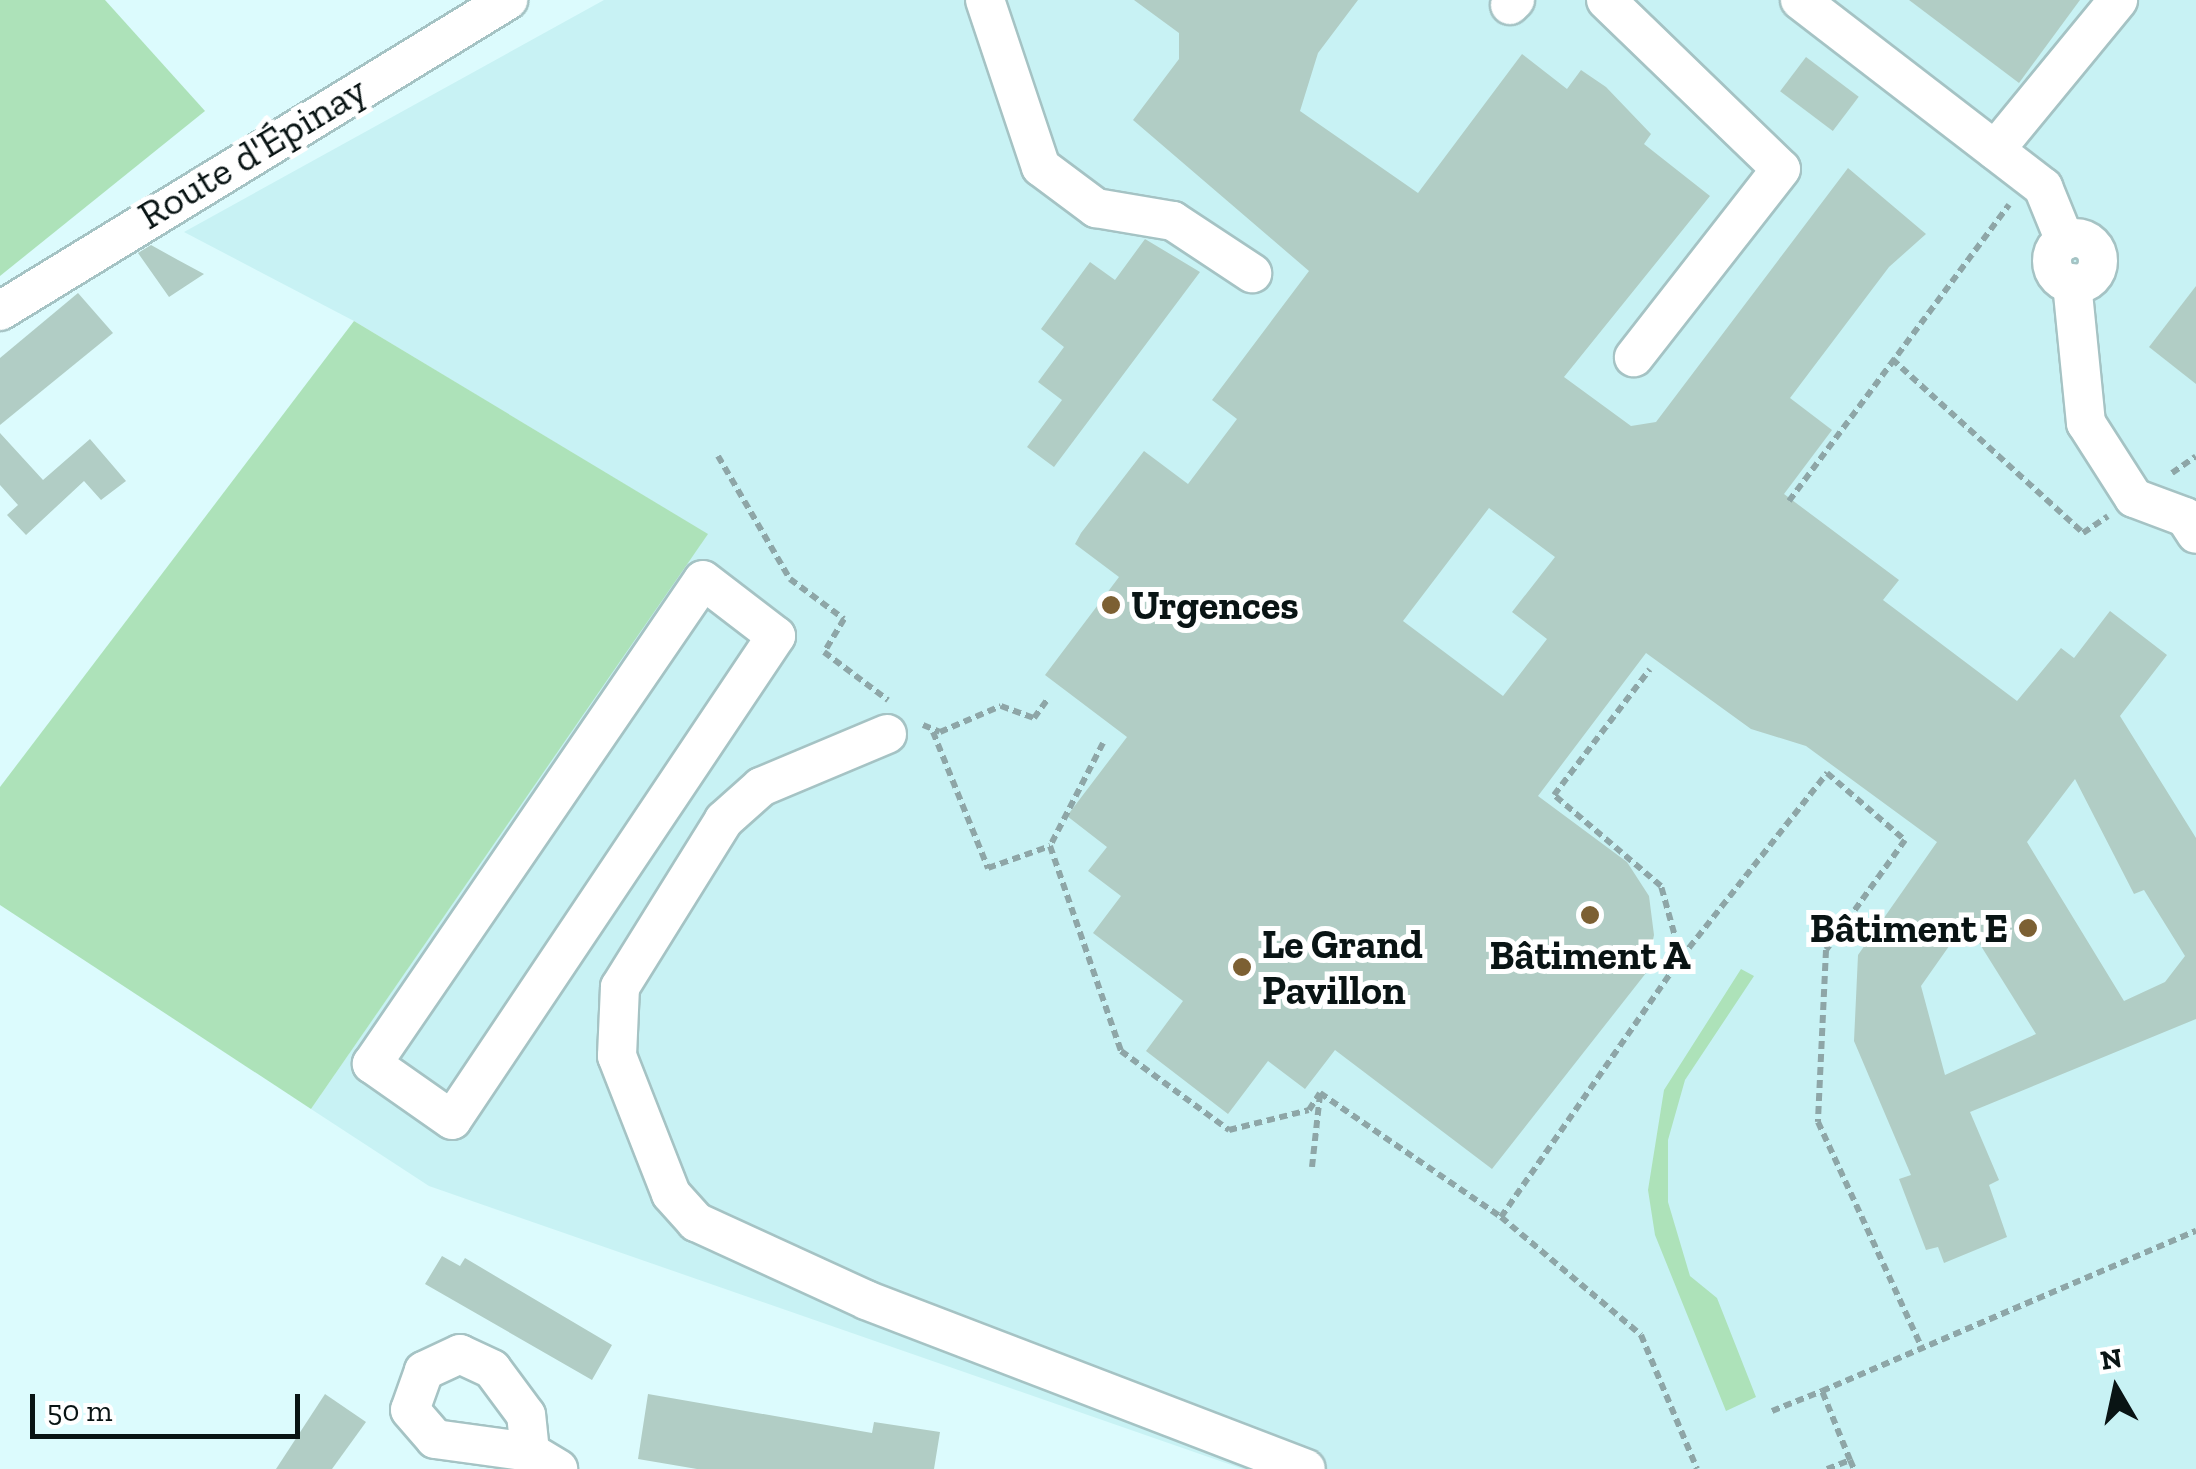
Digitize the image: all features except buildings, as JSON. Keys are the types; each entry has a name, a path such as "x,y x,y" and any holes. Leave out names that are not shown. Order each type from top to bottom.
{"street":[{"name":"Route d'Épinay","path":"0,311 508,0"},
{"path":"984,0 1041,167 1096,208 1173,221 1252,273"},
{"path":"1606,0 1781,169 1634,356"},
{"path":"1800,0 2030,177 2064,241 2051,264 2072,283 2086,423 2134,498 2185,518 2196,534"},
{"path":"1995,150 2118,0"},
{"path":"704,580 776,636 615,876 452,1120 372,1064 704,580"},
{"path":"899,719 761,787 724,820 664,909 620,987 617,1056 655,1166 696,1222 866,1300 1306,1469"},
{"path":"615,876 664,909"}],"path":[{"path":"1790,501 2030,177"},
{"path":"1892,359 2082,533 2196,456"},
{"path":"718,456 790,580 844,619 824,652 899,719 933,732 1001,706 1034,718 1048,699"},
{"path":"1650,670 1554,795 1661,886 1680,958"},
{"path":"933,732 988,868 1050,846 1104,743"},
{"path":"1501,1218 1680,958 1826,773 1906,840 1826,950 1818,1122 1922,1348"},
{"path":"1050,846 1122,1051 1230,1130 1309,1110 1320,1093"},
{"path":"1312,1166 1320,1093"},
{"path":"1320,1093 1501,1218 1641,1335 1698,1469"},
{"path":"1772,1411 2196,1231"},
{"path":"1822,1391 1854,1469"},
{"path":"1827,1469 1850,1460"}],"shaded area":[{"path":"604,0 2196,0 2196,1469 1243,1469 429,1186 311,1109 707,534 354,321 184,232"}],"green space":[{"path":"0,0 105,0 205,111 0,276"},
{"path":"354,321 708,534 311,1109 0,905 0,787"},
{"path":"1741,969 1754,976 1685,1080 1668,1140 1668,1202 1690,1276 1717,1298 1756,1397 1726,1411 1655,1235 1648,1190 1664,1090"}],"place":[{"name":"Urgences","path":"1111,605"},
{"name":"Bâtiment A","path":"1590,915"},
{"name":"Bâtiment E","path":"2028,928"},
{"name":"Le Grand Pavillon","path":"1242,967"}]}
